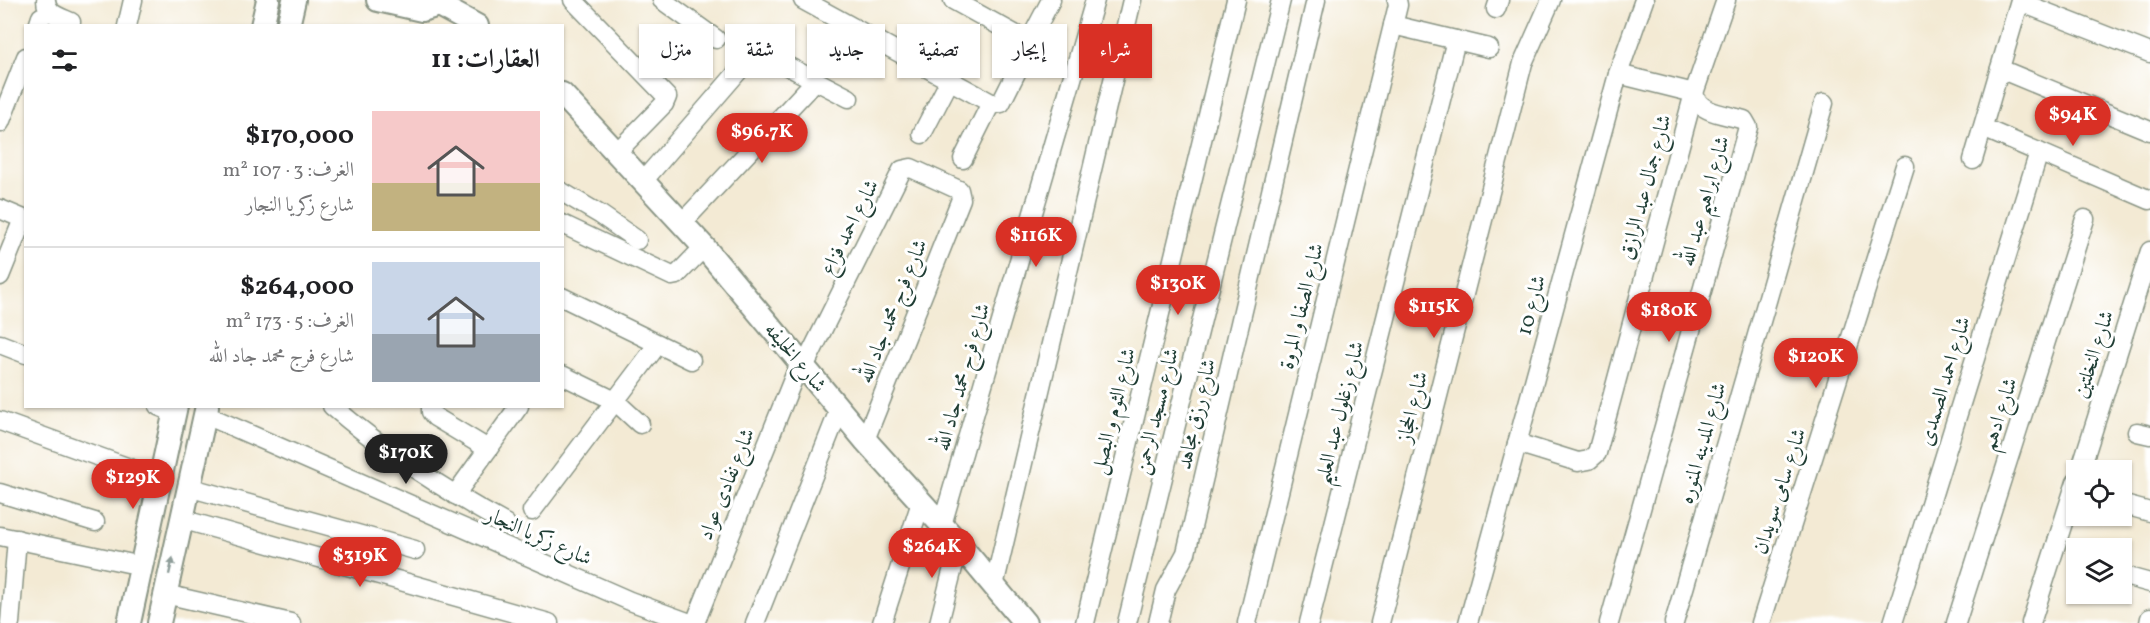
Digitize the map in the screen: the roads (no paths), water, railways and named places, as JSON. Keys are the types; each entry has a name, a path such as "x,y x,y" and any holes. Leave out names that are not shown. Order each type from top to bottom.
{"main road":[{"path":"262,24 268,0"},
{"path":"288,24 294,0"},
{"path":"378,0 422,10 444,3 474,24"},
{"name":"شارع الخليفه","path":"564,96 704,247 839,410 959,544 1025,623"},
{"path":"129,623 160,479 169,409"},
{"path":"159,623 207,411"}],"street":[{"path":"129,24 133,0"},
{"path":"573,0 667,97 664,104 617,152"},
{"path":"662,0 716,39"},
{"path":"803,0 996,105 1004,101 1015,78"},
{"path":"953,0 996,24"},
{"path":"1038,24 1051,0"},
{"name":"شارع فرح محمد جاد الله","path":"942,525 1095,0"},
{"path":"994,586 1132,0"},
{"name":"شارع الثوم و البصل","path":"1085,623 1236,0"},
{"name":"شارع رزق مجاهد","path":"1158,623 1166,590 1186,553 1316,0"},
{"name":"شارع الصفا و المروة","path":"1247,623 1393,25 1397,0"},
{"name":"شارع الحجاز","path":"1380,623 1523,63 1551,0"},
{"name":"شارع 10","path":"1468,623 1618,74 1644,0"},
{"path":"1618,74 1694,93 1726,0"},
{"name":"شارع مسجد الرحمن","path":"1126,623 1278,1"},
{"path":"1973,160 2020,1 2150,52"},
{"path":"42,14 46,6 50,12 71,21"},
{"path":"1393,25 1489,48"},
{"name":"شارع زغلول عبد العليم","path":"1309,623 1456,40"},
{"path":"644,180 751,55 757,52 849,98"},
{"path":"0,123 24,62"},
{"path":"2000,69 2150,131"},
{"path":"682,223 816,80"},
{"path":"922,134 950,80"},
{"name":"شارع جمال عبد الرازق","path":"1517,443 1578,462 1589,460 1597,453 1694,93"},
{"name":"شارع ابراهيم عبد الله","path":"1609,623 1749,127 1744,120 1702,107 1694,93"},
{"path":"963,159 991,103"},
{"name":"شارع المدينه المنوره","path":"1674,623 1824,103"},
{"path":"1983,128 2150,200"},
{"name":"شارع احمد الصمدى","path":"1893,623 2039,152"},
{"name":"شارع سامى سويدان","path":"1761,623 1905,166"},
{"name":"شارع احمد فزاع","path":"802,364 902,170 910,168 956,188 961,199"},
{"path":"564,193 637,240"},
{"name":"شارع فرج محمد جاد الله","path":"865,440 961,199"},
{"path":"0,209 24,220 0,276"},
{"name":"شارع ادهم","path":"1956,623 2085,219"},
{"path":"564,225 672,276 677,275 704,247"},
{"name":"شارع النخلتين","path":"2083,460 2150,250"},
{"path":"564,298 691,360"},
{"path":"0,344 24,353"},
{"path":"532,511 658,344"},
{"name":"شارع نفادى عواد","path":"697,622 802,364"},
{"path":"564,376 615,401 640,424"},
{"path":"336,408 394,456 506,524"},
{"path":"431,408 435,417 488,449"},
{"path":"455,495 518,408"},
{"path":"754,623 839,410"},
{"name":"شارع زكريا النجار","path":"207,411 630,601 697,622"},
{"path":"0,421 160,479"},
{"path":"188,487 415,550"},
{"path":"0,493 95,522"},
{"path":"882,623 921,502"},
{"path":"2132,507 2150,512"},
{"path":"2031,623 2066,513"},
{"path":"181,519 549,623"},
{"path":"10,623 8,538 141,566"},
{"path":"939,623 959,544"},
{"path":"2132,578 2150,583"},
{"path":"165,594 291,623"},
{"path":"2149,623 2150,618"}]}
